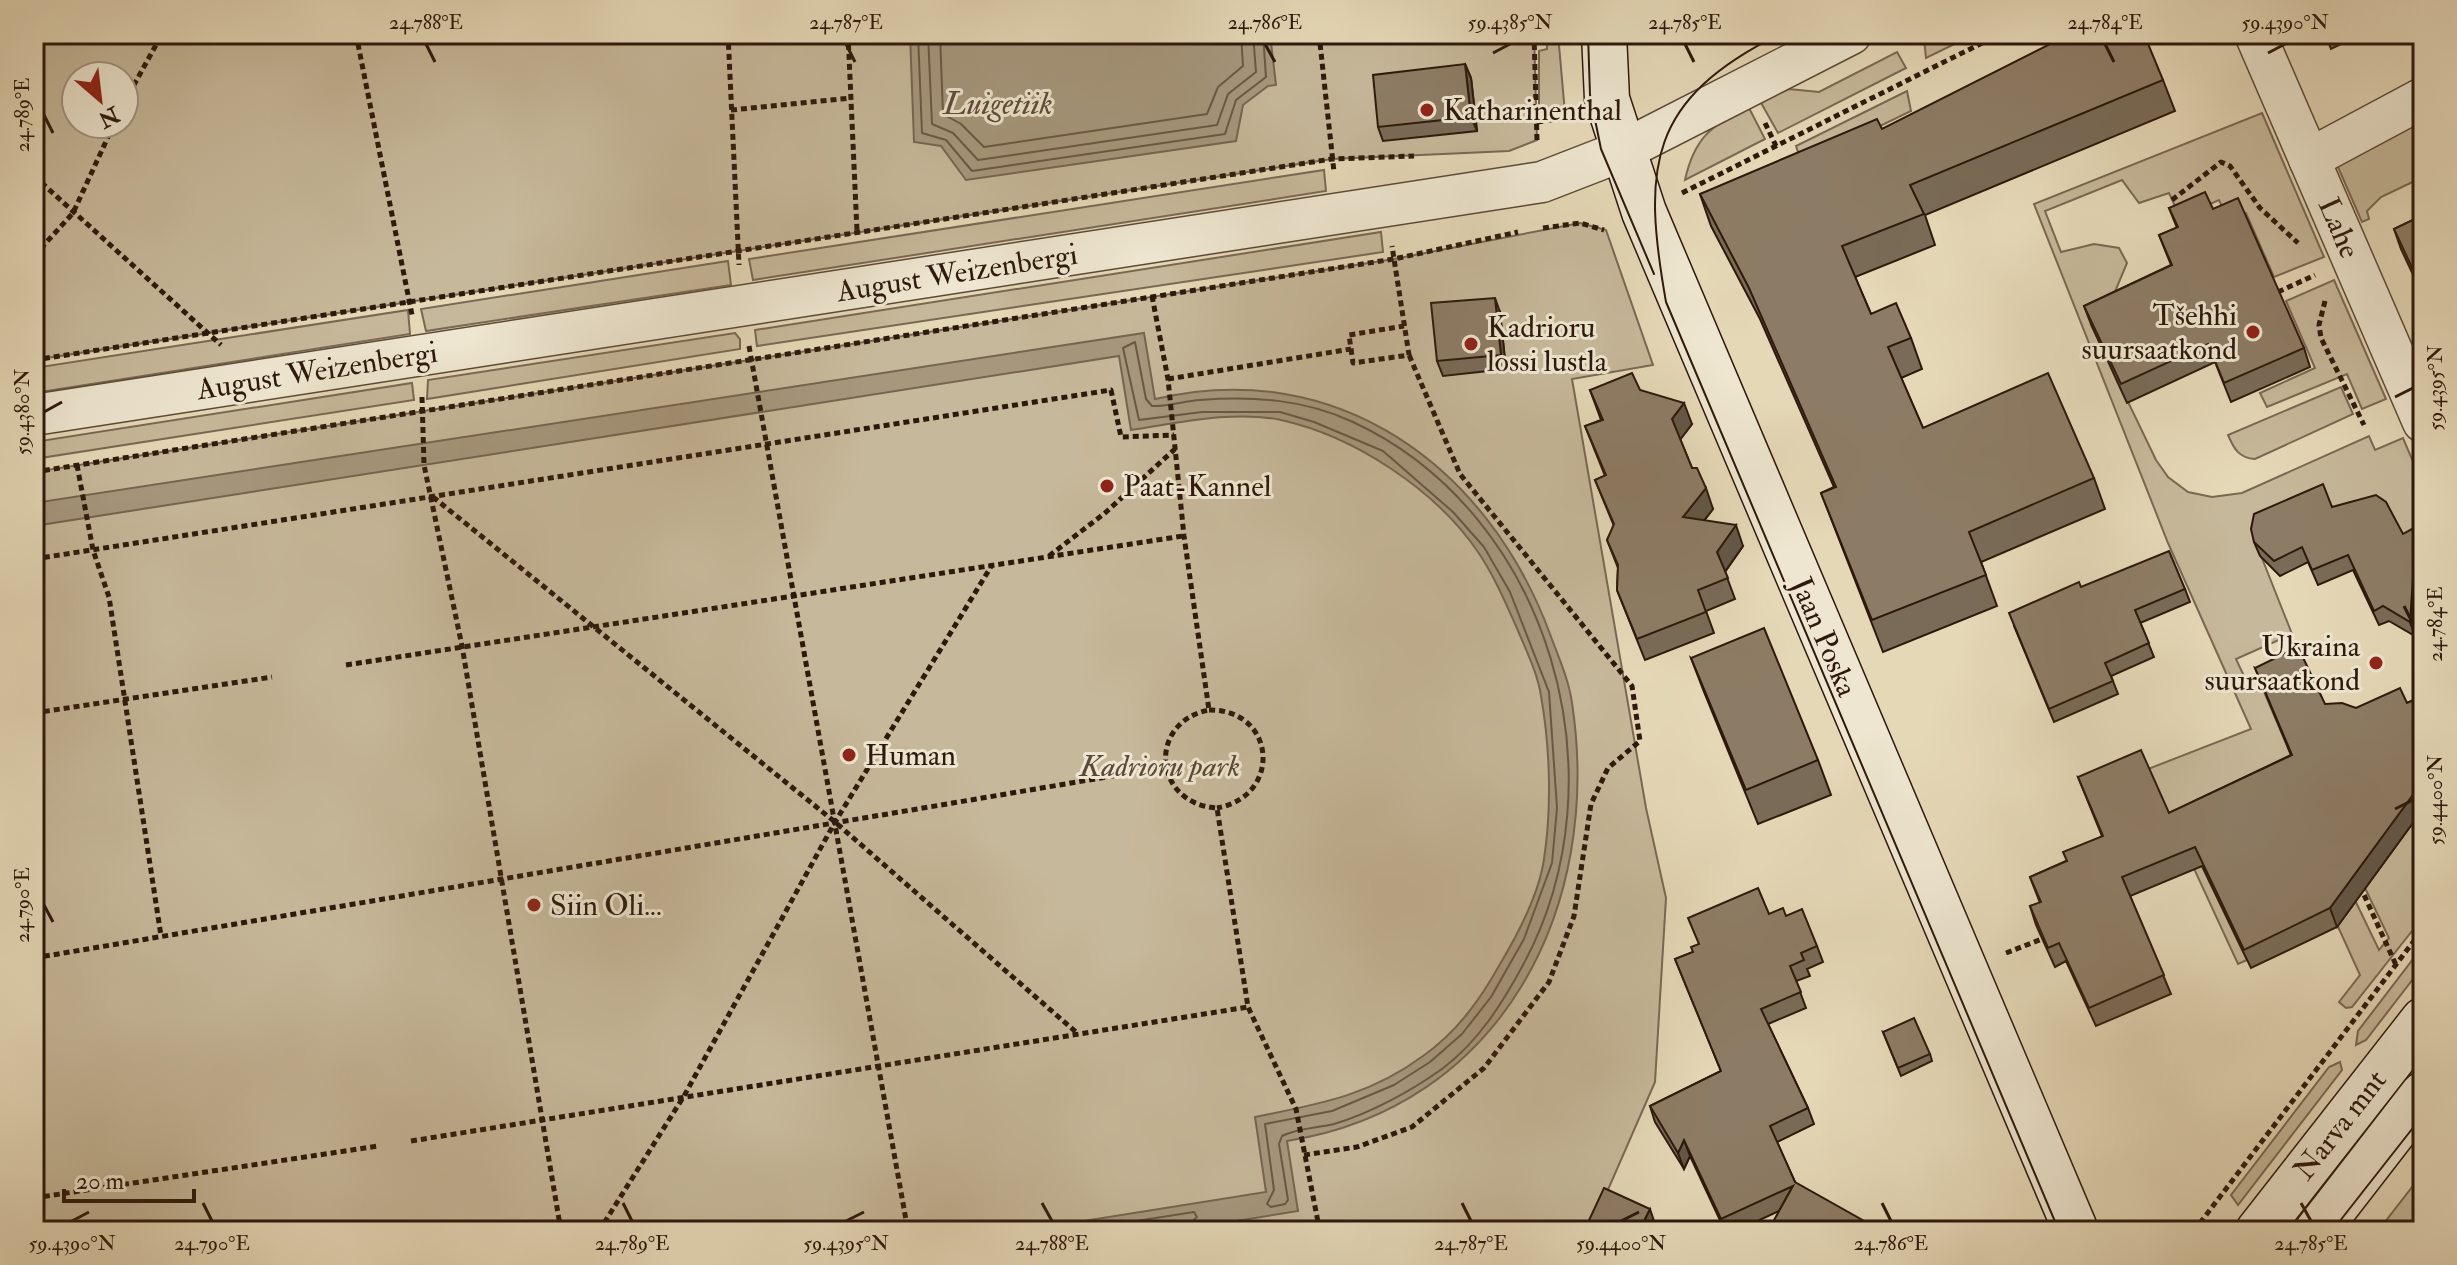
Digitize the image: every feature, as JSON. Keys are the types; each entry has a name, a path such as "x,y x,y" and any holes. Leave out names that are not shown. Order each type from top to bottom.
{"street":[{"name":"Jaan Poska","path":"1604,34 1607,99 1649,224 2079,1229"},
{"name":"August Weizenbergi","path":"34,415 1542,182 1622,151 1851,34"},
{"name":"Lahe","path":"2255,34 2423,422"},
{"path":"2309,159 2423,98"},
{"name":"Narva mnt","path":"2258,1231 2423,1020"},
{"name":"Narva mnt","path":"2314,1227 2423,1094"}],"path":[{"path":"140,74 162,34"},
{"path":"356,34 411,301 415,356"},
{"path":"728,34 741,306"},
{"path":"848,34 857,231"},
{"path":"1319,34 1340,213"},
{"path":"1523,146 1537,140 1534,34"},
{"path":"1681,194 2000,34"},
{"path":"731,110 851,98"},
{"path":"1537,122 1566,118"},
{"path":"34,256 73,213 107,140"},
{"path":"34,360 1332,159 1421,155"},
{"path":"2172,200 2221,162 2230,166 2260,208 2302,246"},
{"path":"34,176 210,331 251,382 285,433"},
{"path":"1304,1155 1357,1147 1412,1127 1484,1068 1549,982 1574,916 1591,804 1608,768 1640,741 1632,686 1460,474 1409,355 1385,206"},
{"path":"34,472 1394,259 1580,223 1606,230"},
{"path":"2314,266 2321,283"},
{"path":"2325,291 2319,325 2321,338 2364,425"},
{"path":"1152,296 1168,379 1184,536 1209,710"},
{"path":"1404,326 1349,335 1353,363 1409,355"},
{"path":"1168,379 1351,349"},
{"path":"34,559 1111,390 1121,437 1174,435"},
{"path":"759,391 908,1231"},
{"path":"422,443 462,646 561,1231"},
{"path":"1048,557 1105,513 1175,448"},
{"path":"77,465 93,550 109,597 161,936"},
{"path":"433,497 835,822 1077,1034"},
{"path":"346,665 1184,536"},
{"path":"599,1231 684,1096 835,822 992,565"},
{"path":"34,713 272,677"},
{"path":"1209,710 1222,710 1245,720 1263,749 1262,772 1257,784 1240,801 1217,808 1205,807 1184,798 1169,779 1166,767 1165,751 1177,727 1196,713 1209,710"},
{"path":"34,958 1166,767"},
{"path":"1217,808 1248,1007 1296,1109 1319,1227"},
{"path":"2354,872 2396,965"},
{"path":"2194,1231 2423,929"},
{"path":"1994,959 2042,939"},
{"path":"411,1141 1248,1007"},
{"path":"34,1198 378,1146"},
{"path":"1292,1231 1319,1227 1330,1231"}],"green space":[{"path":"34,34 1534,34 1537,140 1509,151 1332,159 34,360"},
{"path":"1547,34 1558,34 1565,113 1539,116 1539,51 1547,49"},
{"path":"1934,34 1975,34 1926,58 1924,39"},
{"path":"1897,52 1906,68 1778,133 1760,101 1789,89 1819,92"},
{"path":"1907,91 1911,111 1802,164 1796,146"},
{"path":"1748,106 1765,139 1685,180 1694,153 1706,134"},
{"path":"2423,112 2423,177 2381,197 2367,211 2369,219 2362,222 2334,158"},
{"path":"2262,113 2324,257 2274,277 2246,213 2228,220 2219,200 2180,217 2169,193 2139,203 2122,180 2045,211 2061,252 2094,244 2119,248 2127,263 2104,318 2091,325 2156,460 2168,477 2188,492 2212,497 2242,493 2369,436 2375,450 2403,438 2423,485 2423,556 2256,543 2292,634 2236,659 2251,691 2262,687 2337,863 2379,950 2389,938 2365,888 2423,809 2423,917 2352,1007 2346,1008 2339,1002 2360,975 2335,920 2184,828 2247,960 2238,964 2148,769 2251,729 2168,543 2034,204"},
{"path":"1324,170 1326,191 753,280 749,259"},
{"name":"Kadrioru park","path":"1580,223 1606,230 1653,365 1572,379 1646,808 1666,898 1655,1082 1590,1231 34,1231 34,472 1394,259"},
{"path":"1381,232 1383,252 757,346 755,330"},
{"path":"728,261 731,285 426,331 421,309"},
{"path":"2334,280 2386,399 2362,409 2347,374 2267,407 2260,393 2315,368 2286,301"},
{"path":"408,310 410,334 34,393 34,368"},
{"path":"735,333 740,339 740,349 427,399 428,380"},
{"path":"412,383 414,400 34,459 34,442"},
{"path":"2341,387 2353,414 2255,459 2241,455 2230,440 2228,435"},
{"path":"2423,946 2423,966 2366,1040 2356,1045 2358,1031"},
{"path":"2340,1062 2342,1070 2238,1205 2231,1195 2329,1067"},
{"path":"2423,1173 2423,1231 2378,1231"}],"water":[{"name":"Luigetiik","path":"910,34 1270,34 1276,85 1268,86 1243,105 1236,141 966,180 941,146 914,142"},
{"path":"1144,333 1155,399 1222,390 1285,394 1344,410 1398,437 1446,474 1488,520 1523,574 1550,634 1571,694 1577,779 1571,853 1552,922 1522,986 1480,1041 1427,1087 1362,1121 1287,1141 1298,1211 1174,1231 1021,1231 1266,1192 1255,1117 1343,1097 1383,1081 1423,1056 1447,1037 1476,1003 1527,913 1544,859 1549,798 1546,736 1535,672 1495,581 1478,552 1440,507 1364,452 1309,428 1263,417 1206,419 1131,430 1119,356 34,526 34,503"}],"building":[{"path":"2070,34 2144,34 2163,80 1910,185 1924,214 1842,246 1871,314 1896,303 1911,338 1888,347 1923,428 2048,373 2094,478 1969,532 1986,575 1872,620 1821,493 1836,487 1749,288 1700,194 1877,119 1882,129"},
{"name":"Katharinenthal","path":"1465,64 1471,117 1378,127 1373,75"},
{"path":"2205,192 2213,209 2238,198 2304,348 2224,383 2208,344 2121,384 2084,306 2172,265 2159,235 2178,227 2169,208"},
{"path":"2423,215 2423,291 2394,229"},
{"name":"Kadrioru lossi lustla","path":"1495,298 1501,355 1437,361 1431,303"},
{"path":"1632,373 1640,390 1684,403 1672,419 1692,468 1697,468 1706,488 1683,517 1736,525 1717,552 1728,578 1698,590 1706,612 1637,639 1617,590 1618,565 1607,540 1614,524 1595,480 1606,475 1585,426 1603,420 1590,390"},
{"path":"2323,484 2332,507 2376,495 2386,502 2403,534 2412,529 2423,553 2423,573 2413,578 2410,622 2383,606 2374,611 2348,555 2312,570 2302,547 2274,561 2254,542 2251,529 2254,514"},
{"path":"2169,551 2185,589 2135,610 2149,643 2105,663 2113,681 2049,709 2009,613 2079,582 2081,587"},
{"path":"1764,628 1818,760 1746,790 1691,658"},
{"path":"2298,647 2325,704 2342,703 2356,708 2400,688 2407,703 2423,696 2423,781 2330,908 2244,950 2195,847 2122,877 2164,975 2089,1008 2059,943 2048,948 2030,906 2041,902 2030,877 2067,861 2063,852 2103,836 2078,777 2141,750 2169,813 2292,755 2255,668"},
{"path":"1758,888 1769,914 1783,908 1786,916 1802,909 1817,946 1801,953 1804,960 1790,966 1801,992 1761,1009 1808,1108 1770,1126 1795,1182 1882,1231 1768,1231 1793,1186 1721,1219 1684,1140 1678,1153 1650,1106 1721,1071 1675,959 1693,952 1691,947 1699,944 1688,918"},
{"path":"1914,1018 1930,1054 1898,1068 1883,1032"},
{"path":"1604,1188 1650,1209 1639,1231 1584,1231"}],"tram line":[{"path":"1588,34 1590,95 1601,149 1654,274"},
{"path":"1780,34 1736,59 1703,85 1680,112 1664,142 1657,175 1655,212 1666,302 2059,1231"},
{"path":"2332,1231 2423,1115"}],"place":[{"name":"Katharinenthal","path":"1427,110"},
{"name":"Tšehhi suursaatkond","path":"2253,332"},
{"name":"Kadrioru lossi lustla","path":"1471,344"},
{"name":"Paat-Kannel","path":"1107,486"},
{"name":"Ukraina suursaatkond","path":"2376,663"},
{"name":"Human","path":"849,755"},
{"name":"Siin Oli...","path":"534,905"}]}
